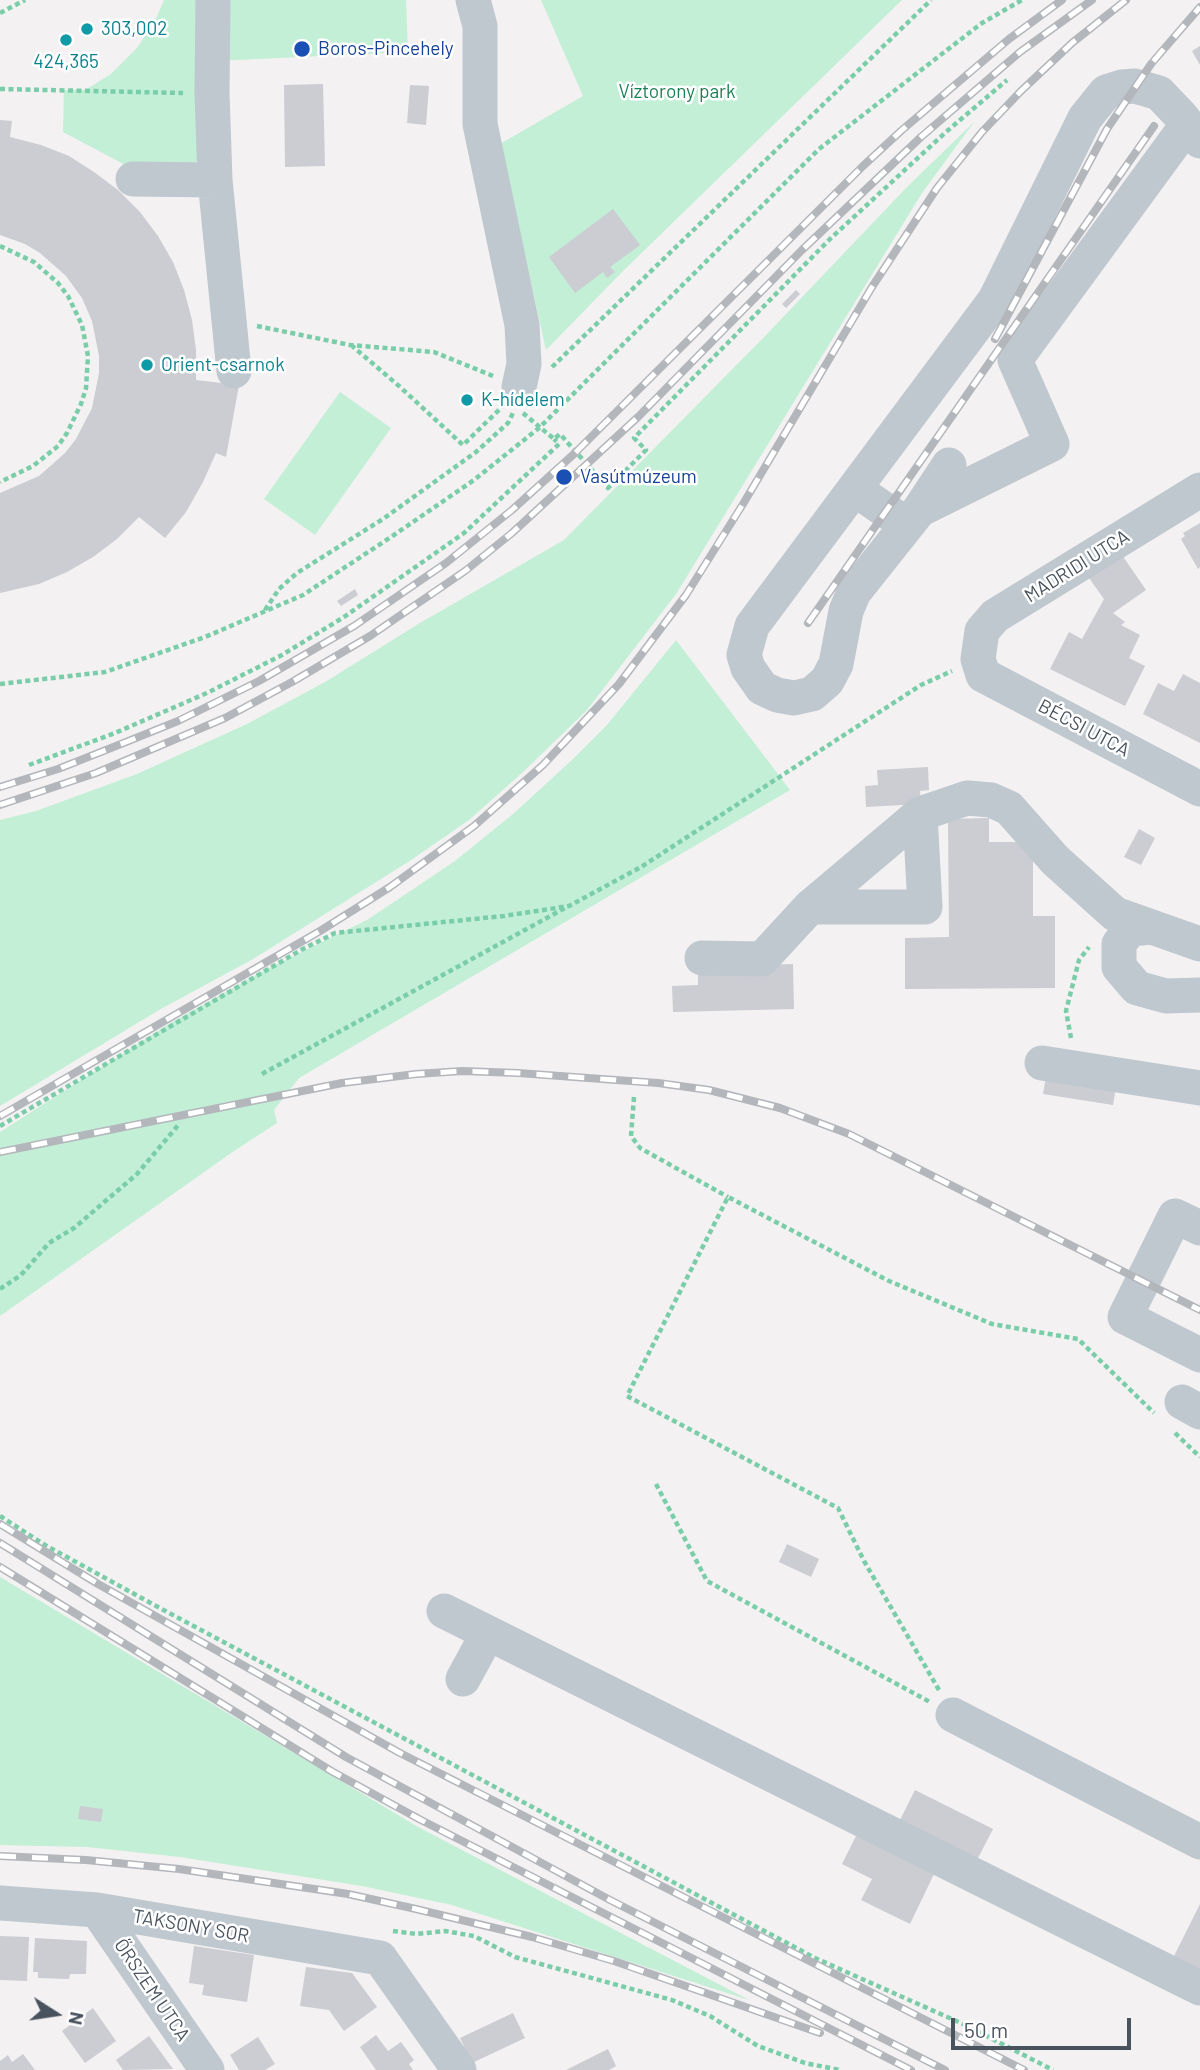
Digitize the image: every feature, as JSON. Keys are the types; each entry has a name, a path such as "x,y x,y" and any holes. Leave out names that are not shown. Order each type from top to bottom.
{"street":[{"path":"213,0 215,180 234,371"},
{"path":"473,0 480,26 480,124 522,325 526,388"},
{"path":"914,517 1052,444 1015,360 1194,133 1159,93 1135,86 1106,92 1085,117 995,300 856,490 759,615 748,636 744,655 757,682 769,692 786,698 811,694 827,681 836,663 846,611 854,592 914,517 949,466"},
{"path":"133,179 215,180"},
{"name":"MADRIDI UTCA","path":"978,659 982,631 995,616 1200,489"},
{"path":"856,490 914,517"},
{"name":"BÉCSI UTCA","path":"978,659 984,676 1200,789"},
{"path":"702,958 762,959 810,907 920,814 967,798 991,800 1009,808 1055,860 1115,914 1200,944"},
{"path":"810,907 925,907 920,814"},
{"path":"1152,927 1130,929 1119,944 1119,967 1137,988 1166,996 1200,995"},
{"path":"1042,1063 1200,1088"},
{"path":"1200,1228 1175,1216 1125,1317 1200,1355"},
{"path":"444,1611 1200,1988"},
{"path":"463,1679 488,1633"},
{"path":"953,1715 1200,1842"},
{"name":"TAKSONY SOR","path":"0,1903 97,1910 368,1956"},
{"name":"ŐRSZEM UTCA","path":"97,1910 206,2070"},
{"path":"368,1956 459,2070"}],"path":[{"path":"0,13 25,0"},
{"path":"350,345 463,445 514,397 572,349 931,0"},
{"path":"554,439 560,434 608,488 646,450 634,438 830,239 1007,80"},
{"path":"0,89 212,93"},
{"path":"0,246 34,262 58,283 68,296 82,325 88,356 86,388 81,404 58,446 33,466 0,482"},
{"path":"229,320 350,345 434,352 526,388"},
{"path":"29,765 115,733 207,693 282,655 344,618 464,533 559,444 523,415 526,388"},
{"path":"265,611 279,589 297,573 383,519 476,452 508,424 526,388"},
{"path":"262,1074 641,867 921,685 978,659"},
{"path":"0,1126 301,950 335,933 504,916 569,906"},
{"path":"1077,1068 1066,1011 1079,960 1115,914"},
{"path":"634,1097 631,1136 640,1148 889,1281 992,1324 1078,1339 1179,1416 1200,1457"},
{"path":"0,1289 21,1275 49,1243 74,1228 127,1183 180,1123"},
{"path":"728,1197 627,1396 838,1508 864,1561 953,1715"},
{"path":"656,1484 706,1581 953,1715"},
{"path":"0,1516 45,1545 158,1607 815,1958 962,2024 1054,2070"},
{"path":"368,1956 386,1930 417,1934 445,1931 474,1936 515,1957 672,2000 710,2016 758,2046 804,2063 840,2070"}],"green space":[{"path":"164,0 209,0 210,134 194,166 131,168 63,132 64,90 85,90 111,74 137,48 156,19"},
{"path":"216,0 406,0 408,52 215,61"},
{"name":"Víztorony park","path":"541,0 902,0 622,272 546,350 500,144 583,96"},
{"path":"974,122 922,193 676,594 587,710 469,820 408,862 253,959 159,1010 0,1106 0,820 36,811 137,774 247,724 325,682 420,623 564,540 906,188"},
{"path":"340,392 391,428 315,535 264,499"},
{"path":"676,640 790,790 299,1078 274,1110 277,1123 0,1316 0,1132 169,1024 267,969 367,920 455,861 513,814 607,725"},
{"path":"0,1577 418,1827 749,2000 452,1905 362,1886 180,1857 87,1847 0,1845"}],"building":[{"path":"1200,46 1200,65 1192,51"},
{"path":"323,84 325,166 285,167 284,85"},
{"path":"410,85 429,86 426,125 407,123"},
{"name":"Orient-csarnok","path":"0,120 12,121 10,137 69,156 118,190 140,212 173,262 184,290 196,350 196,380 239,385 226,457 216,453 186,512 165,538 139,517 117,539 67,572 39,584 0,593 0,493 39,476 65,453 76,439 92,408 99,373 99,356 92,321 82,298 66,276 40,253 0,235"},
{"path":"613,209 640,245 610,267 615,272 607,278 603,272 575,293 549,257"},
{"path":"796,290 800,294 786,308 782,304"},
{"path":"1200,523 1198,569 1181,539 1185,536 1183,533"},
{"path":"1122,555 1146,590 1113,613 1125,622 1121,625 1140,635 1129,658 1145,666 1125,706 1050,669 1069,632 1082,639 1104,599 1089,578"},
{"path":"355,589 358,595 341,606 337,601"},
{"path":"1183,674 1200,683 1200,743 1143,714 1158,683 1174,691"},
{"path":"928,767 929,790 920,791 921,804 866,807 865,786 878,785 877,770"},
{"path":"989,818 989,842 1033,842 1033,916 1055,916 1055,988 905,989 905,938 949,937 948,819"},
{"path":"1139,829 1155,838 1141,865 1124,857"},
{"path":"793,964 794,1009 673,1012 672,986 698,985 698,967"},
{"path":"1047,1070 1117,1081 1113,1105 1043,1094"},
{"path":"787,1544 819,1559 811,1577 779,1562"},
{"path":"915,1790 993,1829 976,1862 894,1832"},
{"path":"80,1806 103,1809 101,1822 78,1819"},
{"path":"857,1834 935,1872 910,1924 861,1900 872,1879 842,1864"},
{"path":"1200,1904 1200,1974 1172,1960"},
{"path":"0,1936 29,1937 27,1981 0,1980"},
{"path":"35,1938 87,1941 86,1974 70,1974 69,1979 38,1978 38,1972 33,1972"},
{"path":"194,1946 254,1955 247,2002 202,1995 204,1985 189,1983"},
{"path":"306,1967 352,1973 377,2007 344,2031 329,2010 300,2006"},
{"path":"93,2008 116,2041 85,2063 62,2031"},
{"path":"513,2013 525,2038 472,2063 460,2038"},
{"path":"376,2035 388,2051 401,2042 414,2060 409,2064 413,2070 376,2070 360,2047"},
{"path":"149,2036 173,2069 123,2070 116,2060"},
{"path":"258,2037 275,2064 265,2070 239,2070 230,2055"},
{"path":"608,2049 616,2066 609,2070 566,2070"},
{"path":"23,2054 35,2070 0,2070 0,2061 8,2055 12,2062"}],"railway":[{"path":"0,787 58,769 178,721 259,681 354,626 446,563 512,510 575,453 902,130 1009,39 1062,0"},
{"path":"0,805 96,773 225,718 370,636 465,571 512,533 638,417 802,250 921,137 1020,52 1092,0"},
{"path":"0,1116 320,931 390,887 474,826 543,765 619,684 686,595 872,287 937,188 982,132 1021,91 1072,43 1126,0"},
{"path":"995,339 1107,129 1151,64 1200,7"},
{"path":"808,623 1154,126"},
{"path":"0,1152 342,1083 416,1074 462,1071 518,1073 658,1083 709,1090 780,1108 849,1134 1200,1310"},
{"path":"0,1524 98,1584 400,1753 1024,2070"},
{"path":"0,1543 346,1757 610,1900 945,2070"},
{"path":"0,1567 333,1772 421,1820 911,2070"},
{"path":"0,1856 86,1860 179,1869 348,1894 532,1937 614,1961 820,2033"}],"place":[{"name":"303,002","path":"87,29"},
{"name":"424,365","path":"66,40"},
{"name":"Boros-Pincehely","path":"302,49"},
{"name":"Orient-csarnok","path":"147,365"},
{"name":"K-hídelem","path":"467,400"},
{"name":"Vasútmúzeum","path":"564,477"}]}
